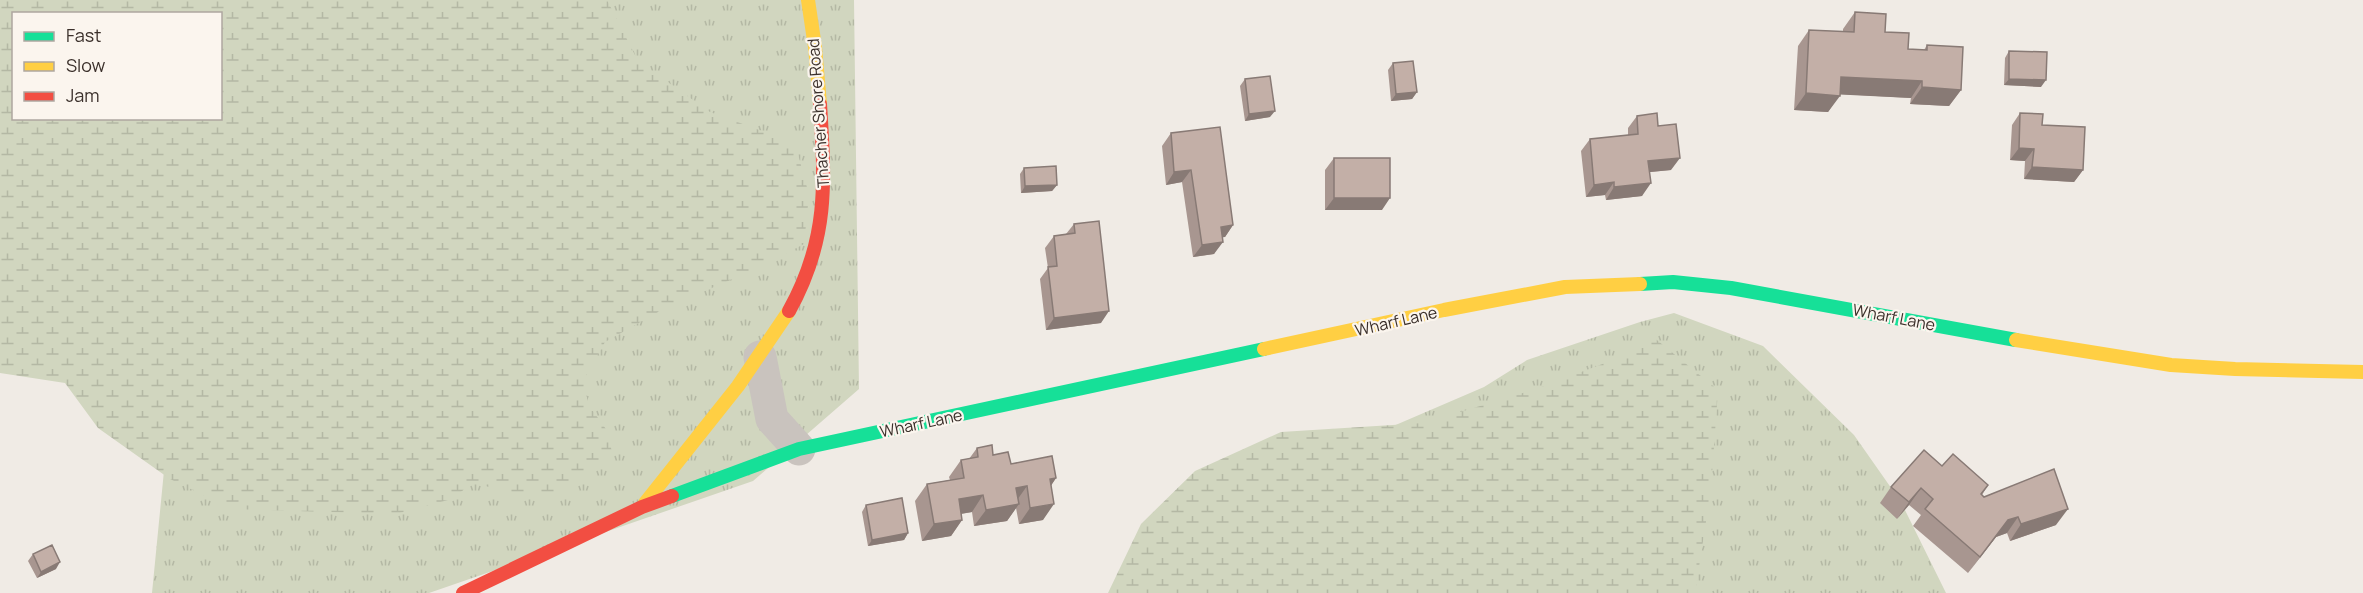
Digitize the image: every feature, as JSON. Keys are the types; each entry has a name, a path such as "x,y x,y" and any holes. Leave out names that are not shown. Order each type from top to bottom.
{"street":[{"name":"Thacher Shore Road","path":"642,507 680,462 776,333 805,275 817,244 825,175 820,98 808,0"},
{"name":"Wharf Lane","path":"463,593 642,507 799,449 1444,310 1565,287 1673,282 1758,292 2027,342 2171,365 2363,372"},
{"path":"760,357 772,419 799,449"}],"green space":[{"path":"0,0 607,0 638,61 710,112 795,143 809,195 804,244 761,267 667,307 605,342 584,379 588,404 608,432 612,453 587,474 559,492 506,494 476,482 448,500 396,514 232,509 170,479 98,428 65,383 0,373"},
{"path":"369,0 854,0 859,389 753,481 429,593 152,593 178,328 0,300 0,24 12,105 12,120 222,120 222,116"},
{"path":"1674,313 1763,346 1854,435 1901,502 1946,593 1226,593 1384,430 1484,387 1527,360"},
{"path":"1652,336 1718,390 1711,489 1695,593 1108,593 1141,524 1195,471 1281,432 1424,423 1536,389 1605,363"}],"building":[{"path":"1855,12 1886,14 1885,32 1909,33 1908,49 1927,50 1927,45 1963,47 1961,90 1922,87 1922,81 1841,77 1840,96 1806,93 1809,30 1854,32"},
{"path":"2009,51 2047,52 2046,80 2009,79"},
{"path":"1413,61 1417,92 1396,94 1393,63"},
{"path":"1270,76 1275,111 1249,114 1245,79"},
{"path":"1657,113 1658,126 1676,124 1680,158 1648,161 1651,183 1614,187 1614,182 1594,185 1590,139 1638,134 1637,116"},
{"path":"2020,113 2043,114 2042,125 2085,127 2083,170 2032,167 2034,149 2019,148"},
{"path":"1220,127 1233,225 1221,227 1223,242 1202,245 1191,170 1174,172 1171,133"},
{"path":"1334,158 1390,158 1390,198 1334,198"},
{"path":"1056,166 1057,185 1025,186 1024,168"},
{"path":"1099,221 1109,311 1054,318 1048,267 1057,266 1054,236 1075,233 1074,224"},
{"path":"992,445 993,455 1008,452 1011,464 1052,456 1056,478 1050,479 1054,504 1030,508 1027,486 1016,488 1019,504 986,510 983,495 959,499 962,520 934,524 927,484 964,478 961,460 978,457 977,448"},
{"path":"1924,450 1942,466 1953,454 1988,485 1981,494 1984,497 2054,469 2068,509 2021,524 2018,517 2008,520 1980,557 1925,509 1933,499 1921,488 1909,502 1891,487"},
{"path":"902,498 908,533 872,540 866,505"},
{"path":"52,545 60,562 41,572 33,554"}],"traffic: fast":[{"path":"1640,284 1673,282 1731,288 2016,340"},
{"path":"672,496 799,449 1264,349"}],"traffic: slow":[{"path":"808,0 820,104"},
{"path":"1264,349 1444,310 1565,287 1640,284"},
{"path":"645,503 738,386 789,311"},
{"path":"2016,340 2171,365 2363,372"}],"traffic: jam":[{"path":"789,311 802,285 818,235 823,185 820,104"},
{"path":"463,593 642,507 672,496"}]}
